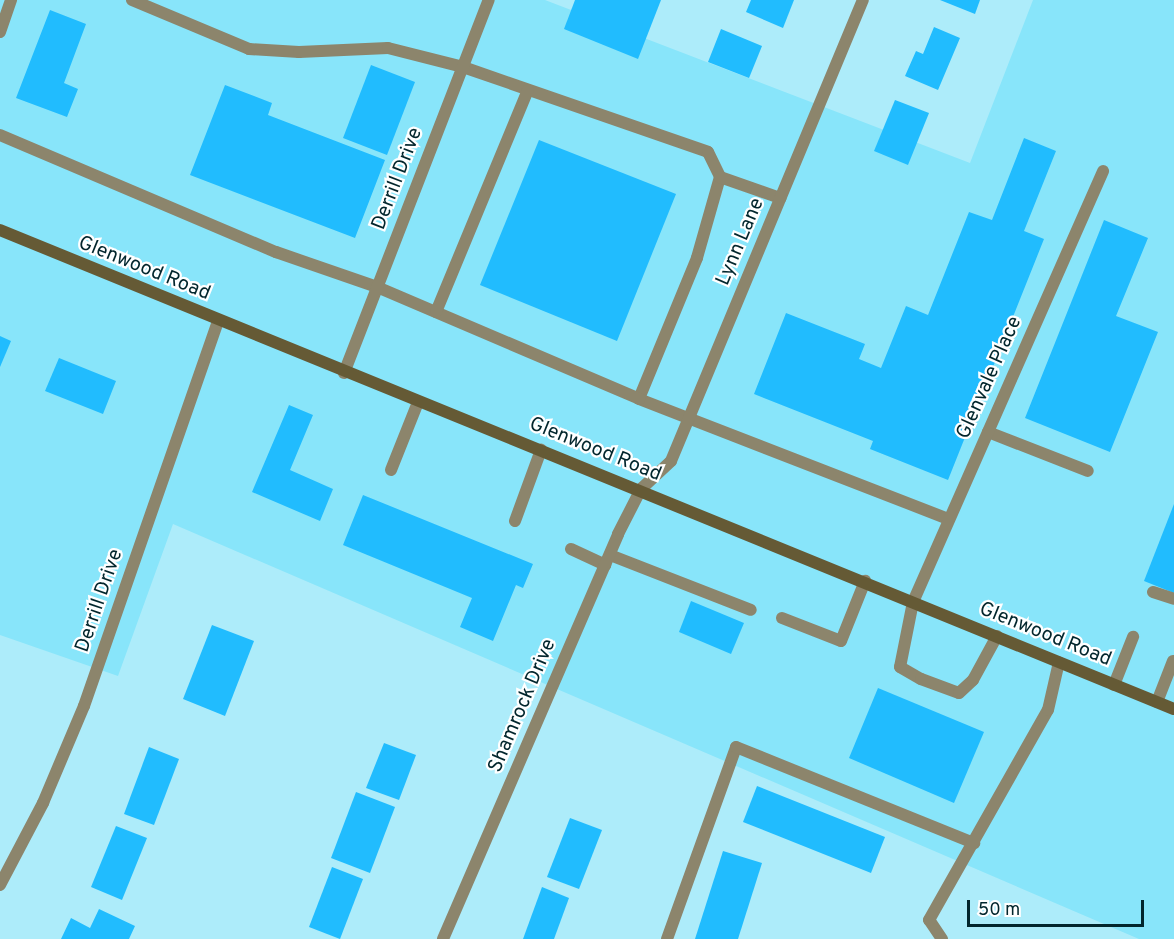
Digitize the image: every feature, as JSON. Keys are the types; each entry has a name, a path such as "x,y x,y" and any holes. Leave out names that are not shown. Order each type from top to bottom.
{"main road":[{"name":"Glenwood Road","path":"0,230 344,373 641,489 1174,709"}],"street":[{"path":"0,32 11,0"},
{"path":"132,0 249,50 299,52 388,48 463,67 708,152 720,177 698,258 639,399"},
{"name":"Derrill Drive","path":"344,373 489,0"},
{"name":"Lynn Lane","path":"641,489 670,461 862,0"},
{"path":"436,312 528,90"},
{"path":"0,135 276,252 377,287 639,399 949,519"},
{"name":"Glenvale Place","path":"997,636 974,680 959,693 921,679 900,667 913,602 1103,171"},
{"path":"720,177 780,198"},
{"name":"Derrill Drive","path":"0,885 43,803 84,706 218,321"},
{"path":"391,470 418,402"},
{"path":"988,432 1088,471"},
{"path":"515,521 541,450"},
{"name":"Shamrock Drive","path":"443,939 607,560 641,489"},
{"path":"571,549 752,610"},
{"path":"782,618 840,641 865,581"},
{"path":"1153,592 1174,599"},
{"path":"1114,685 1133,637"},
{"path":"1157,702 1173,661"},
{"path":"942,939 929,920 1048,710 1059,662"},
{"path":"667,939 736,747 974,843"}],"shaded area":[{"path":"0,0 545,0 970,163 1033,0 1174,0 1174,939 1139,939 173,524 118,676 0,635"}],"building":[{"path":"575,0 661,0 638,59 564,29"},
{"path":"751,0 794,0 783,28 746,12"},
{"path":"940,0 980,0 975,14"},
{"path":"50,10 86,24 64,83 78,89 67,117 16,98"},
{"path":"934,27 960,38 938,90 905,76 916,51 923,54"},
{"path":"721,29 762,46 749,78 708,62"},
{"path":"371,65 415,82 387,155 343,138"},
{"path":"225,85 272,103 268,115 385,160 355,238 190,175"},
{"path":"895,100 929,113 908,165 874,151"},
{"path":"1024,138 1056,151 1024,231 1044,239 948,480 870,449 873,441 754,394 786,313 865,344 859,359 881,368 906,306 928,315 969,212 992,220"},
{"path":"539,140 676,194 617,341 480,285"},
{"path":"1104,220 1148,238 1116,316 1158,332 1110,452 1025,418"},
{"path":"0,336 11,341 0,367"},
{"path":"59,358 116,381 103,414 45,391"},
{"path":"289,405 313,415 290,470 333,489 320,521 252,492"},
{"path":"363,495 533,564 523,588 516,585 493,641 460,627 472,598 343,545"},
{"path":"1174,504 1174,593 1144,581"},
{"path":"691,601 744,623 731,654 679,632"},
{"path":"212,625 254,641 225,716 183,699"},
{"path":"878,688 984,732 954,803 849,758"},
{"path":"384,743 416,755 399,800 366,788"},
{"path":"149,747 179,759 154,825 124,814"},
{"path":"757,786 885,837 871,873 743,822"},
{"path":"356,792 395,807 370,873 331,858"},
{"path":"570,818 602,830 579,889 547,877"},
{"path":"116,826 147,838 122,900 91,887"},
{"path":"723,851 762,863 738,939 695,939"},
{"path":"332,867 363,879 340,939 309,927"},
{"path":"542,887 569,898 554,939 523,939"},
{"path":"99,909 135,926 129,939 61,939 71,918 90,928"}]}
